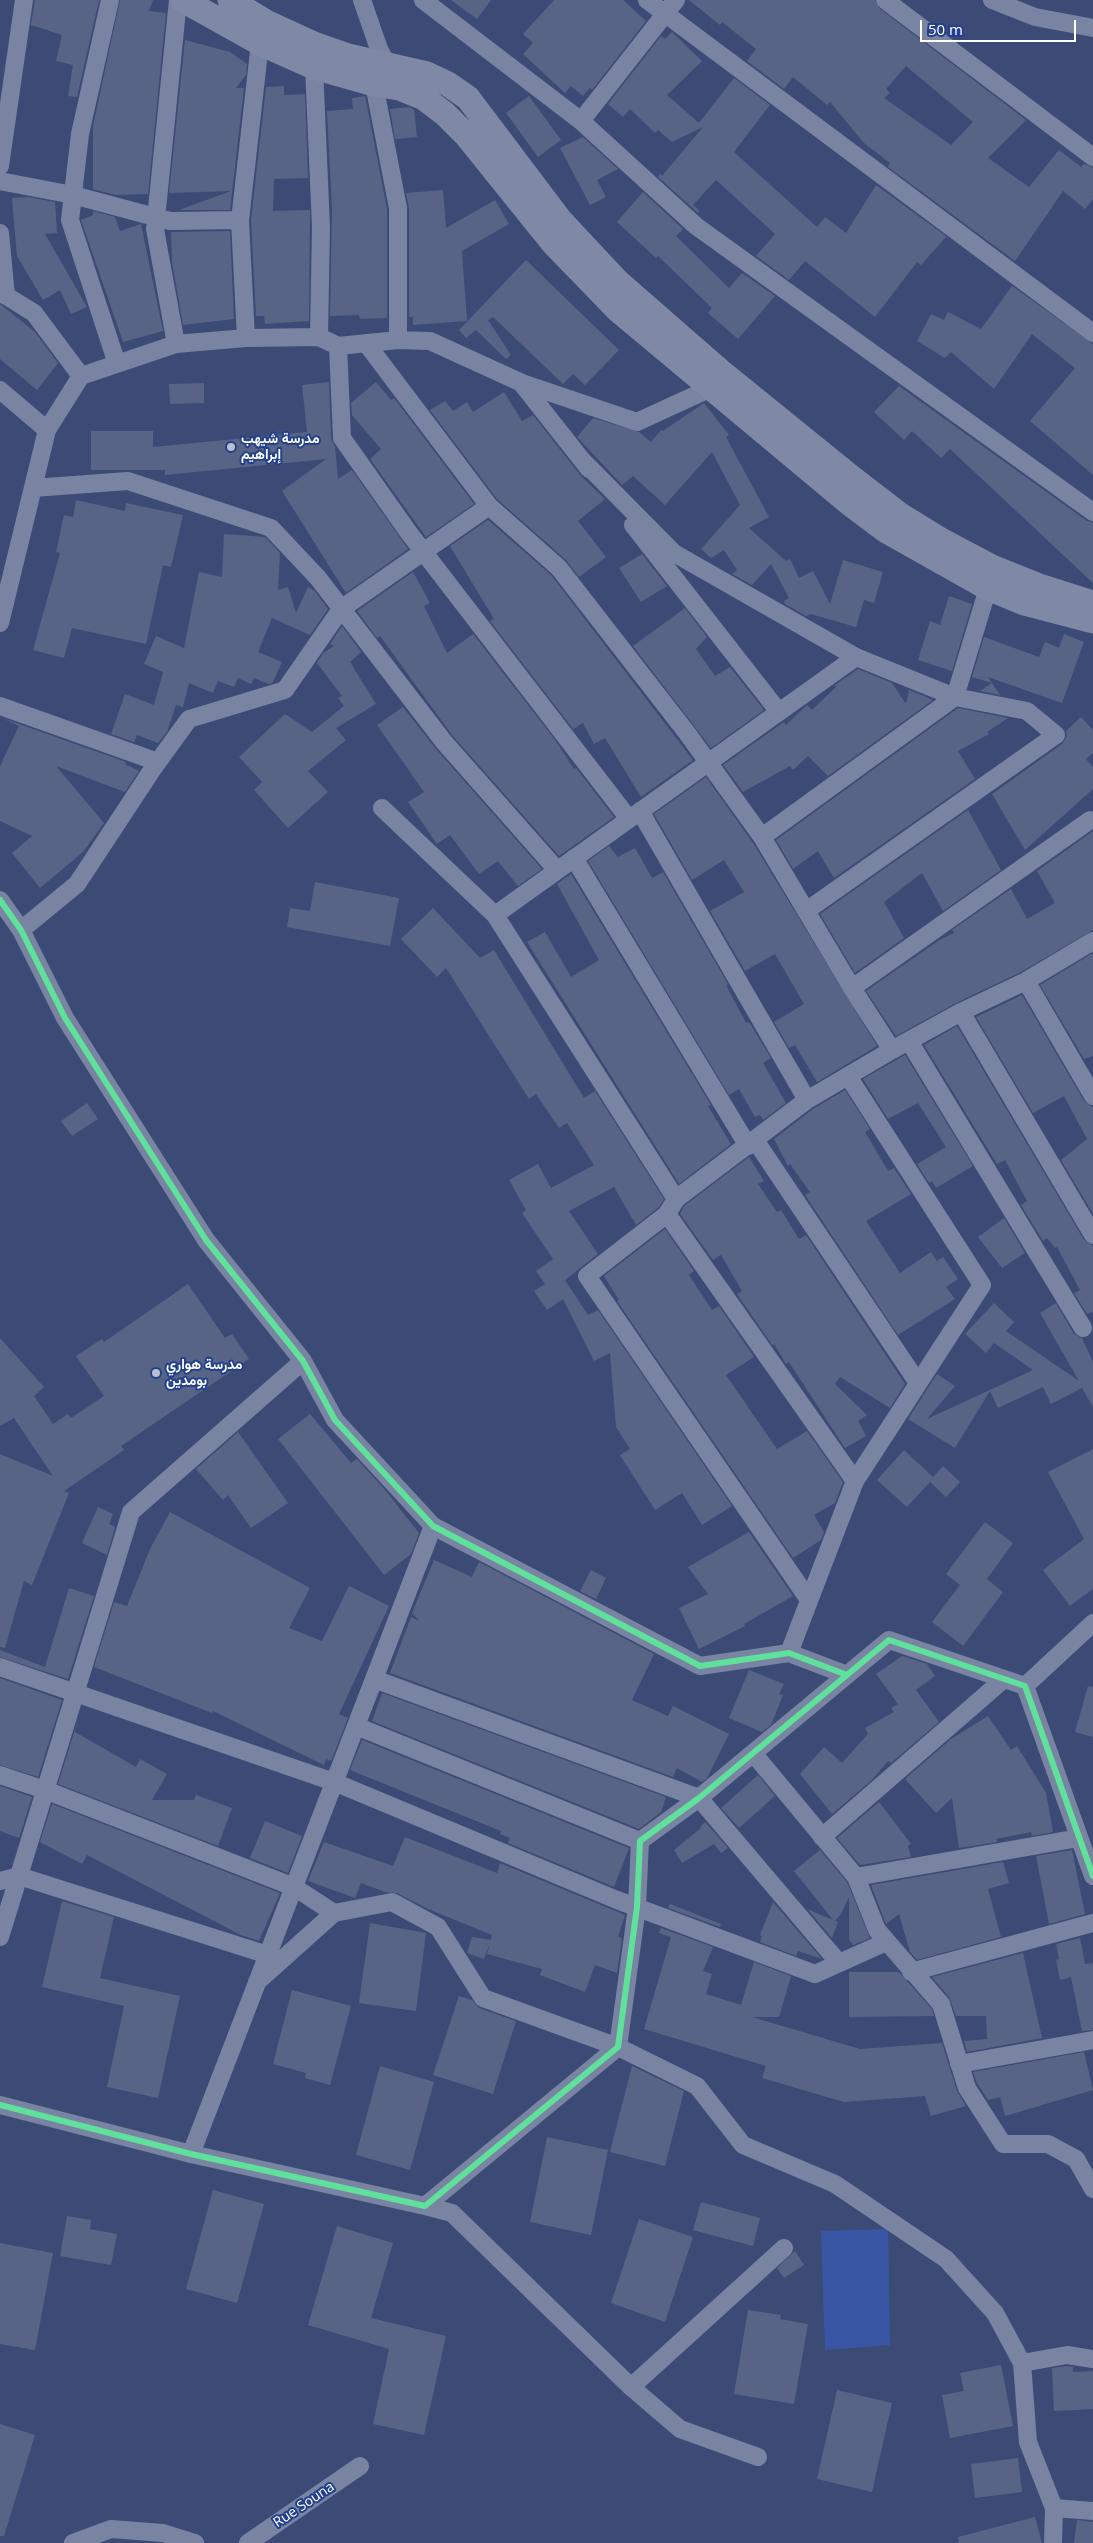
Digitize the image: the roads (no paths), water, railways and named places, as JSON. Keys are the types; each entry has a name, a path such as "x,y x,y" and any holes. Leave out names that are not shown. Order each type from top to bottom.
{"street":[{"path":"0,166 24,0"},
{"path":"110,0 80,134 70,220 117,364"},
{"path":"176,344 155,229 178,0"},
{"path":"183,0 260,43 314,67 381,75 427,74 448,84 468,98 560,220 612,275 720,371 852,478 900,515 939,539 992,566 1042,587 1093,603"},
{"path":"230,0 266,22 314,44 348,56 399,88 424,98 445,114 466,135 578,272 619,311 803,467 871,519 941,564 988,588 1024,603 1093,621"},
{"path":"362,0 379,49 398,208 398,340"},
{"path":"423,0 581,121 696,226 1093,512"},
{"path":"647,0 1093,333"},
{"path":"581,121 676,0"},
{"path":"886,0 1093,157"},
{"path":"992,0 1035,17 1093,28"},
{"path":"246,338 240,220 260,43"},
{"path":"314,67 321,227 319,337"},
{"path":"0,181 73,194 170,221 240,220"},
{"path":"0,233 3,294 34,313 81,376"},
{"path":"0,622 47,430 81,376 176,344 246,338 319,337 338,346 398,340 430,341 522,383 637,422 711,388"},
{"path":"366,343 489,506 559,568 708,763 762,837 852,988 892,1050"},
{"path":"338,346 342,438 423,552 635,815 807,1100"},
{"path":"522,383 779,712"},
{"path":"0,390 47,430"},
{"path":"582,460 674,553 856,657 955,697 1027,711 1056,735 806,911"},
{"path":"33,488 128,481 271,528 318,578 444,742 557,870"},
{"path":"20,930 77,884 158,762 190,719 285,690 341,609 489,506"},
{"path":"762,837 955,697 988,588"},
{"path":"495,915 856,657"},
{"path":"0,706 158,762"},
{"path":"382,808 495,915 672,1206 855,1481"},
{"path":"852,988 1090,820"},
{"path":"574,858 751,1143 918,1383"},
{"path":"0,900 20,930 65,1018 206,1240 303,1361 336,1420 433,1526 700,1666 789,1652 847,1675"},
{"path":"809,1600 587,1276 672,1206 807,1100 961,1012 1026,981 1093,941"},
{"path":"1026,981 1093,1096"},
{"path":"961,1012 1093,1235"},
{"path":"909,1042 1083,1328"},
{"path":"789,1652 855,1481 982,1285 848,1076"},
{"path":"0,1937 131,1512 303,1361"},
{"path":"191,2154 433,1526"},
{"path":"1025,1686 1093,1622"},
{"path":"640,1841 699,1798 890,1640 1025,1686"},
{"path":"0,1667 334,1782 637,1908 815,1974 886,1942"},
{"path":"374,1679 699,1798 839,1963"},
{"path":"822,1837 1004,1679"},
{"path":"1025,1686 1093,1876"},
{"path":"356,1726 640,1841"},
{"path":"753,1753 856,1877 877,1930 911,1972 941,2004 967,2088 1003,2144 1048,2144 1076,2159 1093,2189"},
{"path":"0,1775 45,1790 294,1887 334,1913"},
{"path":"856,1877 1079,1838"},
{"path":"425,2206 618,2047 637,1908 640,1841"},
{"path":"0,1881 19,1876 268,1955"},
{"path":"257,1982 334,1913 392,1902 438,1927 483,1998 618,2047 697,2086 743,2145 835,2184 946,2259 994,2313 1022,2363 1028,2442 1054,2508 1053,2543"},
{"path":"911,1972 1093,1923 1093,1929"},
{"path":"960,2064 1093,2040"},
{"path":"0,2105 191,2154 452,2213 630,2387 680,2429 758,2457"},
{"path":"630,2387 784,2248"},
{"path":"1022,2363 1066,2355 1093,2359"},
{"name":"Rue Souna","path":"248,2543 360,2466"},
{"path":"1054,2508 1093,2511"},
{"path":"73,2543 111,2529 163,2533 195,2543"}],"place":[{"name":"مدرسة شيهب إبراهيم","path":"231,447"},
{"name":"مدرسة هواري بومدين","path":"156,1373"}]}
